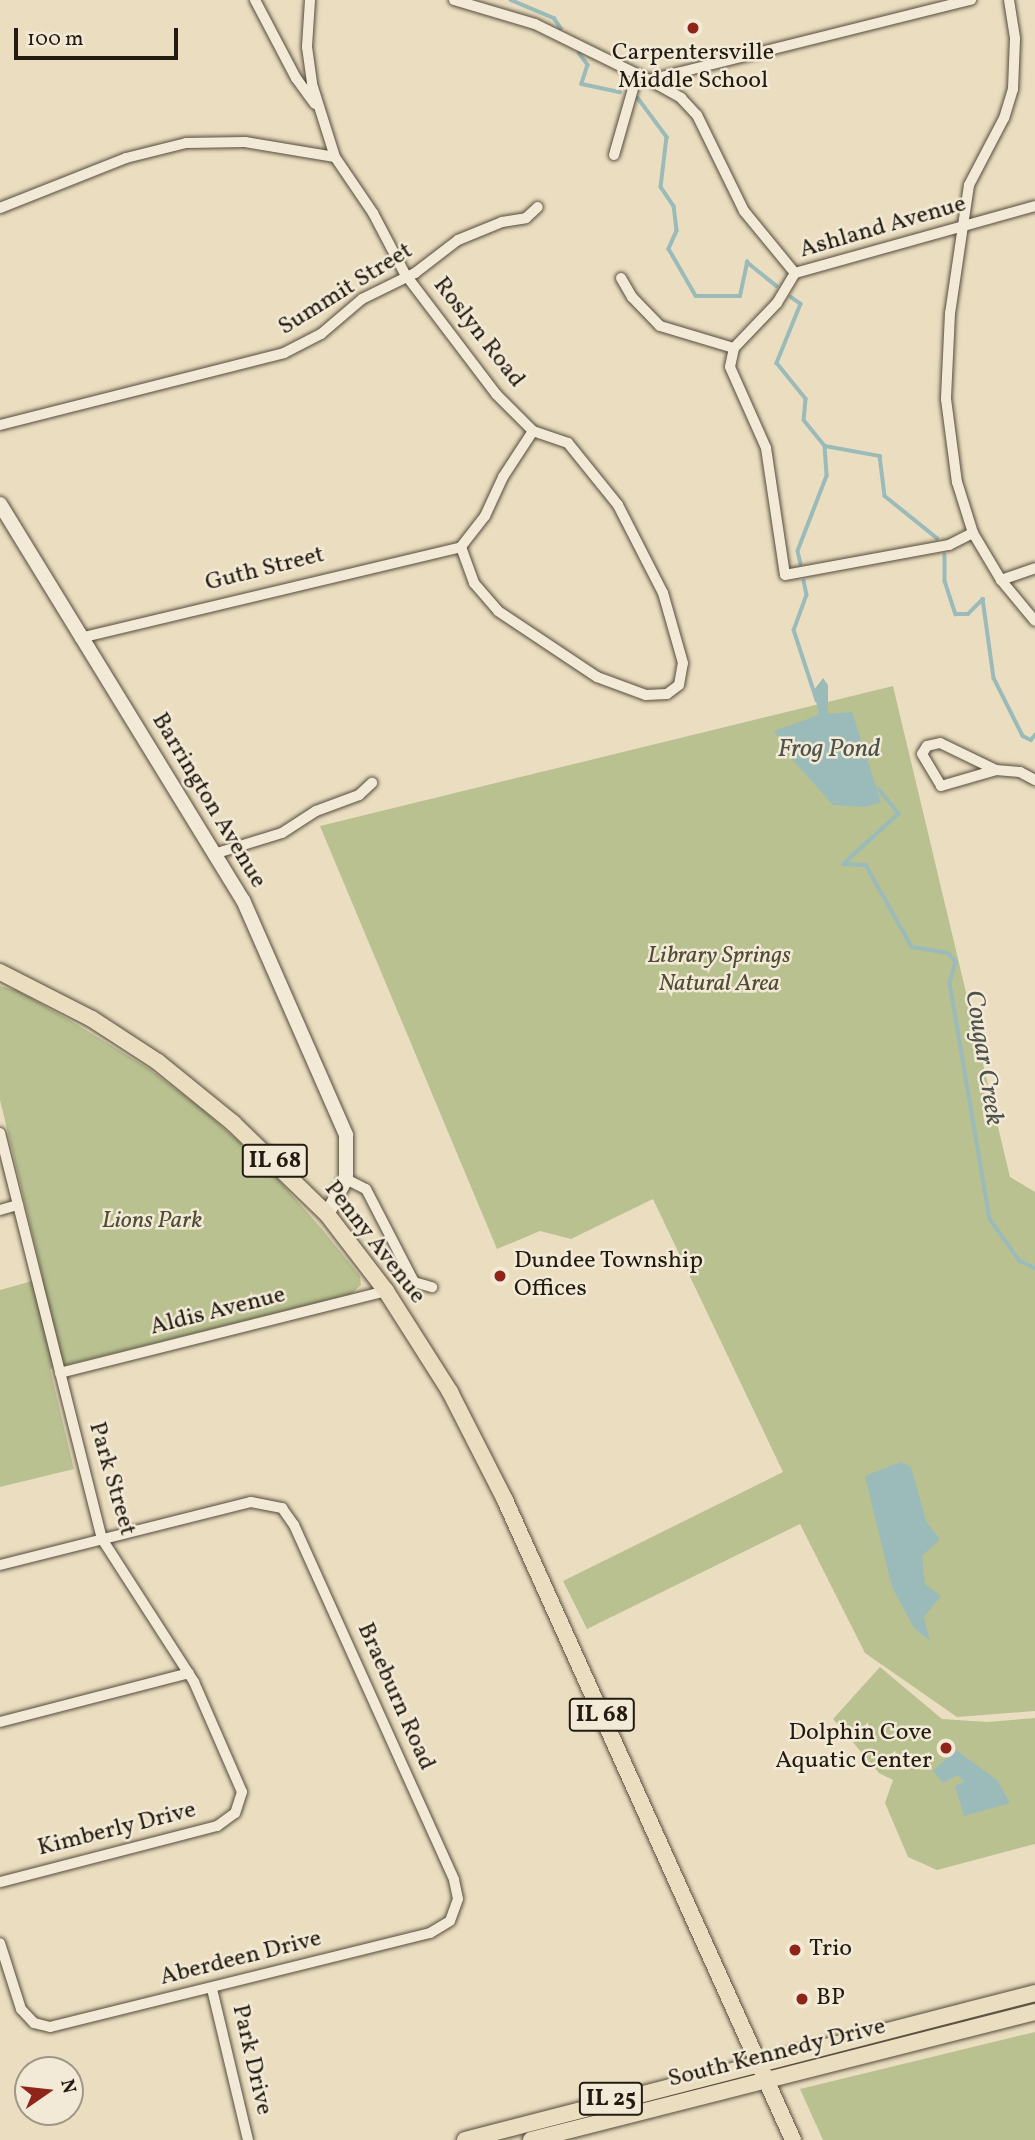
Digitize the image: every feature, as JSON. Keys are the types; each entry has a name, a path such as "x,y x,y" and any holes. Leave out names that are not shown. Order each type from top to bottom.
{"main road":[{"name":"Penny Avenue","path":"0,972 92,1019 158,1062 233,1123 327,1214 386,1291 472,1431 758,2063"},
{"name":"South Kennedy Drive","path":"466,2140 1035,1993"},
{"name":"South Kennedy Drive","path":"531,2140 1035,2012"},
{"name":"IL 68","path":"758,2063 793,2140"}],"street":[{"name":"Roslyn Road","path":"255,0 296,78 318,107"},
{"name":"Roslyn Road","path":"310,0 307,47 318,107 335,156 373,213 405,274 496,394 533,431 568,443 585,459 625,516 663,593 684,663 679,685 667,694 646,695 597,677 498,611 474,583 461,547"},
{"path":"454,0 535,24 681,98 697,115 744,211 795,273"},
{"path":"649,80 971,0"},
{"path":"1009,0 1015,39 1013,89 1004,118 969,185 945,355 946,400 957,482 973,533 1001,580 1035,621"},
{"path":"614,155 637,75"},
{"path":"0,208 126,158 186,143 245,142 335,156"},
{"name":"Ashland Avenue","path":"734,348 777,303 795,273 962,229 1035,206"},
{"name":"Summit Street","path":"0,425 284,353 321,334 362,299 405,274 426,266 438,253 477,230 526,218 538,207"},
{"path":"621,278 632,297 660,326 734,348 730,368 766,448 785,575 939,547 973,533"},
{"path":"461,547 485,516 503,477 533,431"},
{"name":"Barrington Avenue","path":"0,504 80,638 217,853 243,900 337,1112 348,1146 346,1179 327,1214"},
{"name":"Guth Street","path":"80,638 413,555 461,547"},
{"path":"1001,580 1035,568"},
{"path":"996,770 941,786 922,754 927,746 940,743 996,770 1020,772 1035,780"},
{"path":"217,853 282,833 316,811 359,795 372,783"},
{"name":"Park Street","path":"0,1133 102,1539 189,1673 240,1782 237,1809"},
{"path":"346,1179 366,1189 414,1282 432,1287"},
{"path":"0,1210 18,1205"},
{"name":"Aldis Avenue","path":"60,1373 386,1291"},
{"name":"Braeburn Road","path":"102,1539 251,1502 277,1505 294,1525 454,1880 458,1899 454,1913"},
{"path":"0,1565 102,1539"},
{"path":"0,1722 189,1673"},
{"name":"Kimberly Drive","path":"0,1882 217,1826 237,1809"},
{"name":"Aberdeen Drive","path":"0,1943 19,2006 32,2021 55,2027 430,1933 446,1925 454,1913"},
{"name":"Park Drive","path":"212,1989 247,2140"}],"green space":[{"name":"Library Springs Natural Area","path":"893,686 1010,1177 1035,1192 1035,1711 957,1717 865,1653 800,1524 587,1629 563,1581 783,1472 653,1199 571,1239 540,1231 497,1249 320,826"},
{"name":"Lions Park","path":"0,986 18,991 71,1021 148,1068 202,1109 267,1167 360,1276 361,1285 351,1294 50,1369 74,1469 0,1487 0,1290 43,1278 0,1100"},
{"name":"Dolphin Cove Aquatic Center","path":"880,1667 942,1719 987,1722 1035,1718 1035,1844 937,1870 908,1857 885,1803 893,1780 879,1773 833,1719"},
{"path":"1035,2032 1035,2140 823,2140 800,2089"}],"water":[{"name":"Frog Pond","path":"823,678 828,685 828,714 852,712 881,802 866,807 833,805 791,758 774,731 819,715 814,690"},
{"path":"901,1462 911,1467 926,1521 940,1539 922,1556 925,1584 941,1596 924,1617 930,1641 914,1628 892,1587 865,1476"},
{"path":"956,1750 997,1780 1010,1803 964,1816 955,1786 964,1782 958,1775 943,1783 933,1771"}],"waterway":[{"path":"511,0 554,18 561,28"},
{"path":"579,53 588,65 582,84 620,92"},
{"path":"638,98 667,137 661,187 674,206 677,231 669,249 696,296 740,296 747,262 777,286"},
{"path":"791,297 801,304 777,363 806,399 804,420 825,446 827,476 798,551 801,564"},
{"path":"825,446 880,456 885,496 937,538"},
{"path":"945,555 945,581 956,614 968,614 983,599 994,678 1023,736 1031,740 1035,735"},
{"name":"Cougar Creek","path":"804,581 807,595 794,630 817,700"},
{"name":"Cougar Creek","path":"879,789 899,814 844,864 866,865 912,947 948,953 956,962 950,983 990,1219 1020,1261 1035,1268"}],"place":[{"name":"Carpentersville Middle School","path":"693,28"},
{"name":"Dundee Township Offices","path":"500,1276"},
{"name":"Dolphin Cove Aquatic Center","path":"946,1748"},
{"name":"Trio","path":"795,1950"},
{"name":"BP","path":"802,1999"}]}
